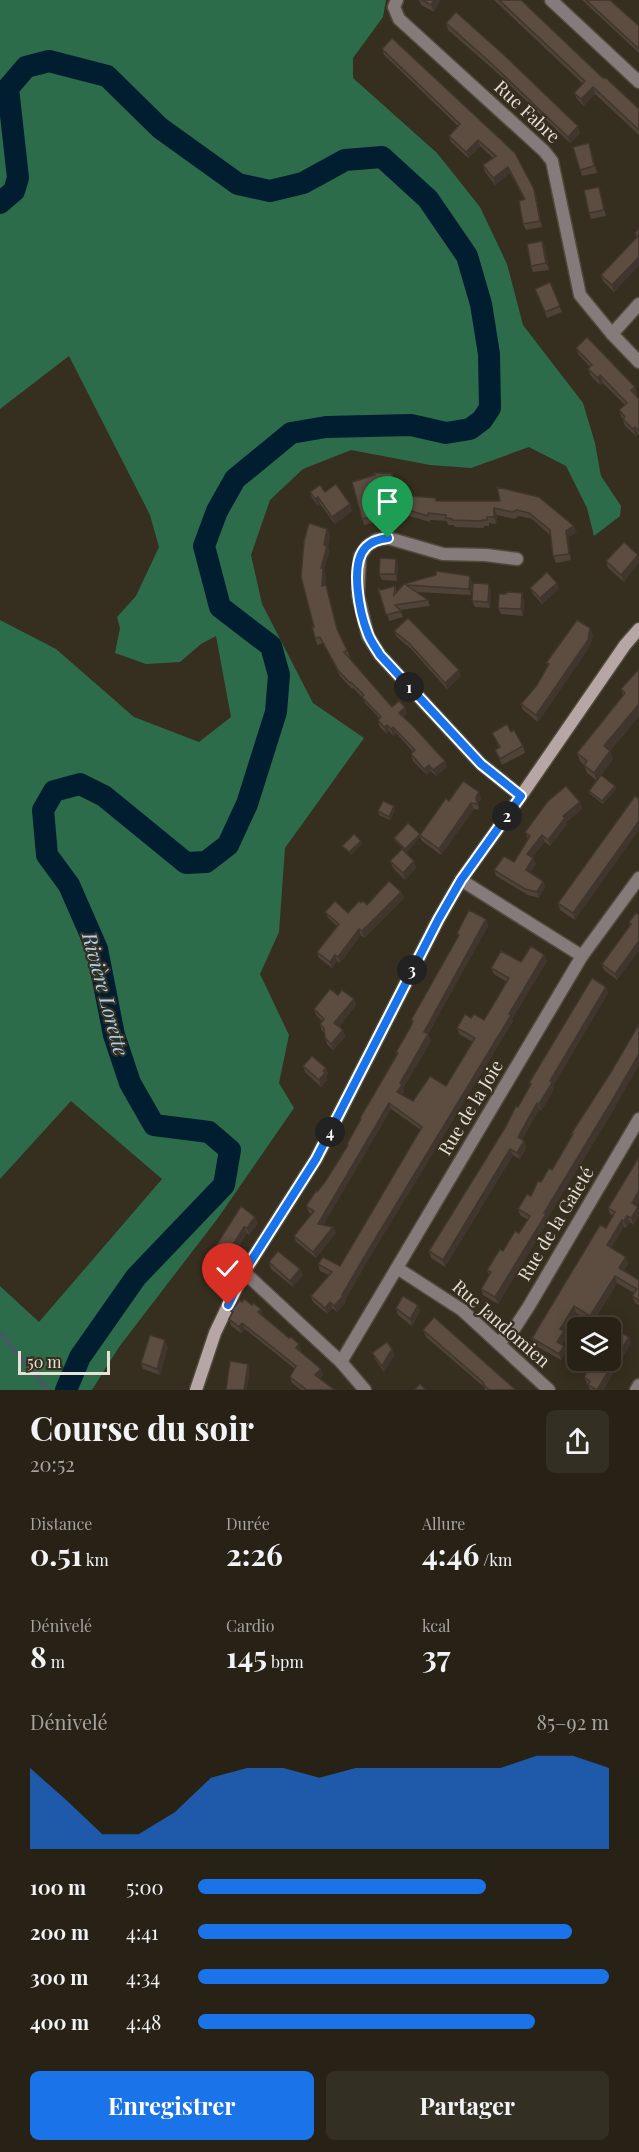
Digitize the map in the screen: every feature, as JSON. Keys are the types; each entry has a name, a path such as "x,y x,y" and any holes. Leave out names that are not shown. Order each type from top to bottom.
{"street":[{"path":"551,0 639,82"},
{"name":"Rue Fabre","path":"396,4 399,19 552,161 580,296 639,362"},
{"path":"612,334 639,304"},
{"path":"517,560 486,555 443,554 388,538 376,540 367,546 360,556 358,595 368,636 380,655 481,764 521,796"},
{"path":"196,1390 215,1334 244,1272 316,1159 438,920 461,880 625,645 639,629"},
{"name":"Rue de la Joie","path":"341,1362 582,956 639,878"},
{"path":"461,880 582,956"},
{"name":"Rue de la Gaieté","path":"498,1343 514,1329 639,1119"},
{"name":"Rue Jandomien","path":"397,1268 462,1310 549,1390"},
{"path":"244,1272 341,1362 365,1390"},
{"path":"636,1390 639,1385"}],"green space":[{"path":"0,0 386,0 383,17 353,58 353,78 437,153 480,207 507,264 523,325 583,403 595,443 601,476 621,506 620,516 594,536 587,508 566,466 529,447 471,468 430,465 351,450 303,469 270,500 251,555 262,604 313,703 364,738 285,848 279,932 260,974 289,1035 279,1083 294,1108 218,1218 119,1347 92,1390 0,1390 0,1286 39,1322 162,1179 71,1101 0,1179 0,620 56,649 134,717 199,742 231,717 216,636 201,644 180,662 146,664 115,653 120,628 117,617 136,596 159,547 150,515 69,356 0,409"}],"building":[{"path":"422,0 434,0 431,5"},
{"path":"499,0 521,0 603,78 606,78 639,109 639,130 593,87 581,99 574,93 585,81"},
{"path":"586,0 610,0 639,26 639,49"},
{"path":"456,12 578,126 568,137 446,23"},
{"path":"392,38 515,153 534,189 540,221 523,224 519,201 525,199 508,167 493,178 483,165 496,156 478,140 466,152 449,136 460,124 382,49"},
{"path":"589,143 594,166 580,170 573,147"},
{"path":"599,187 604,210 589,213 584,190"},
{"path":"639,228 639,257 612,285 601,275 638,236 635,233"},
{"path":"542,241 546,263 531,266 527,244"},
{"path":"550,282 560,306 545,312 535,289"},
{"path":"587,337 635,387 631,390 639,399 639,431 635,427 633,429 623,419 625,417 619,410 627,403 600,375 598,378 588,369 592,365 576,348"},
{"path":"374,473 392,473 392,487 406,491 412,494 411,496 436,498 436,501 500,501 497,487 539,497 574,526 566,531 569,554 553,556 550,530 529,513 517,510 512,512 494,508 494,517 487,517 487,520 482,521 452,520 446,518 446,515 428,513 428,516 365,497 370,517 362,519 352,482 375,475"},
{"path":"336,484 350,504 332,517 318,497 315,499 310,492 320,485 325,492"},
{"path":"309,523 327,529 324,545 327,546 321,568 323,568 322,586 326,585 337,629 347,650 344,652 392,707 399,701 405,707 399,713 445,761 433,770 429,765 424,769 411,754 415,750 393,727 391,729 387,725 384,727 378,720 381,717 362,697 364,695 338,670 320,637 315,638 301,577 304,541"},
{"path":"624,542 638,555 621,575 606,561"},
{"path":"380,558 396,559 395,574 379,574"},
{"path":"436,571 470,576 469,589 406,585 428,600 395,605 401,611 386,615 378,588 381,590 395,586 394,595 404,584 436,575"},
{"path":"547,572 557,583 540,598 530,588"},
{"path":"473,583 489,584 488,602 472,601"},
{"path":"522,593 521,609 498,608 499,594"},
{"path":"408,618 459,670 445,683 409,643 394,631"},
{"path":"577,620 590,628 588,640 536,715 521,704 537,685 549,664 546,663"},
{"path":"639,669 639,706 604,746 610,751 594,773 584,765 587,761 577,753 625,693 621,689"},
{"path":"507,724 511,732 514,730 523,746 500,759 495,750 500,747 492,733"},
{"path":"601,775 615,786 602,801 589,791"},
{"path":"463,781 479,792 476,797 477,804 471,803 439,849 420,835 446,798 449,801"},
{"path":"566,786 580,802 563,816 565,818 548,840 542,835 527,854 533,858 526,870 543,881 537,892 525,889 494,870 504,856 514,862 530,836 525,832 548,801"},
{"path":"635,796 639,799 639,821 573,913 558,903"},
{"path":"383,801 394,806 389,817 378,811"},
{"path":"408,823 420,834 405,849 394,838"},
{"path":"354,834 361,841 349,852 342,846"},
{"path":"402,849 414,861 403,873 390,861"},
{"path":"389,881 401,892 362,931 359,929 338,957 335,955 330,962 317,952 339,924 325,912 335,901 348,913 359,901 367,905"},
{"path":"469,910 486,919 424,1032 428,1034 397,1092 413,1101 430,1076 446,1086 475,1038 457,1028 465,1014 471,1018 474,1014 484,1020 509,978 491,968 501,951 521,962 531,946 544,955 509,1014 511,1015 366,1254 343,1296 334,1306 330,1302 325,1308 311,1296 332,1272 318,1264 323,1257 340,1266 422,1127 389,1103 318,1224 333,1227 313,1252 294,1236 314,1211 306,1206 325,1182 348,1145 360,1118 398,1053 396,1052 413,1021 411,1020 459,935 457,933"},
{"path":"636,913 639,915 639,941 615,974 602,964 631,924 629,922"},
{"path":"592,978 606,987 550,1081 552,1083 539,1104 537,1103 518,1137 524,1141 517,1153 510,1149 443,1260 429,1251 505,1128 516,1106 518,1107 531,1084 529,1083"},
{"path":"330,989 338,995 342,990 354,999 334,1023 343,1030 331,1044 325,1038 324,1028 320,1024 324,1019 314,1009"},
{"path":"639,1024 639,1054 495,1297 481,1289 491,1272 487,1270 500,1249 503,1251 515,1231 519,1233 530,1216 518,1209 527,1194 531,1196 538,1181 541,1182 549,1168 552,1170 573,1134 571,1134"},
{"path":"312,1056 326,1068 319,1080 303,1066"},
{"path":"639,1157 639,1191 632,1203 638,1207 631,1218 627,1216 624,1221 622,1220 607,1245 626,1257 619,1268 639,1280 639,1300 632,1296 637,1289 615,1276 590,1316 574,1306 560,1329 564,1331 557,1342 564,1346 559,1354 532,1338 600,1225 606,1228 615,1212 608,1208"},
{"path":"241,1206 255,1217 247,1228 244,1227 226,1256 214,1249"},
{"path":"278,1251 300,1269 290,1281 269,1262"},
{"path":"403,1296 418,1305 410,1319 396,1308"},
{"path":"244,1299 261,1309 258,1312 299,1344 296,1348 321,1369 315,1375 335,1390 307,1390 290,1377 296,1366 242,1323 239,1327 229,1319 233,1312 231,1311 240,1300 242,1302"},
{"path":"434,1317 516,1390 489,1390 484,1383 423,1330"},
{"path":"621,1332 629,1337 621,1350"},
{"path":"150,1335 165,1340 157,1369 141,1363"},
{"path":"387,1342 392,1349 382,1366 372,1353"},
{"path":"230,1361 248,1364 244,1390 226,1390"},
{"path":"588,1371 608,1371 597,1390 588,1385 590,1381 584,1377"},
{"path":"420,1384 426,1390 414,1390"}],"waterway":[{"name":"Rivière Lorette","path":"0,203 14,191 18,178 8,88 26,67 49,61 107,76 160,128 238,184 270,191 303,183 345,160 382,157 428,199 467,256 481,304 489,354 490,408 482,420 470,429 446,433 411,425 326,427 291,433 235,479 217,511 204,546 220,607 271,646 279,675 276,712 247,804 228,845 206,862 186,863 104,796 80,784 54,791 43,810 47,855 69,885 97,949 114,1035 130,1083 154,1125 209,1132 230,1150 224,1185 136,1277 80,1357 66,1390"},
{"path":"0,1333 48,1390"}],"route":[{"path":"228,1305 244,1272 316,1159 438,920 461,880 521,796 481,764 380,655 368,636 358,595 360,556 367,546 376,540 388,538"}]}
